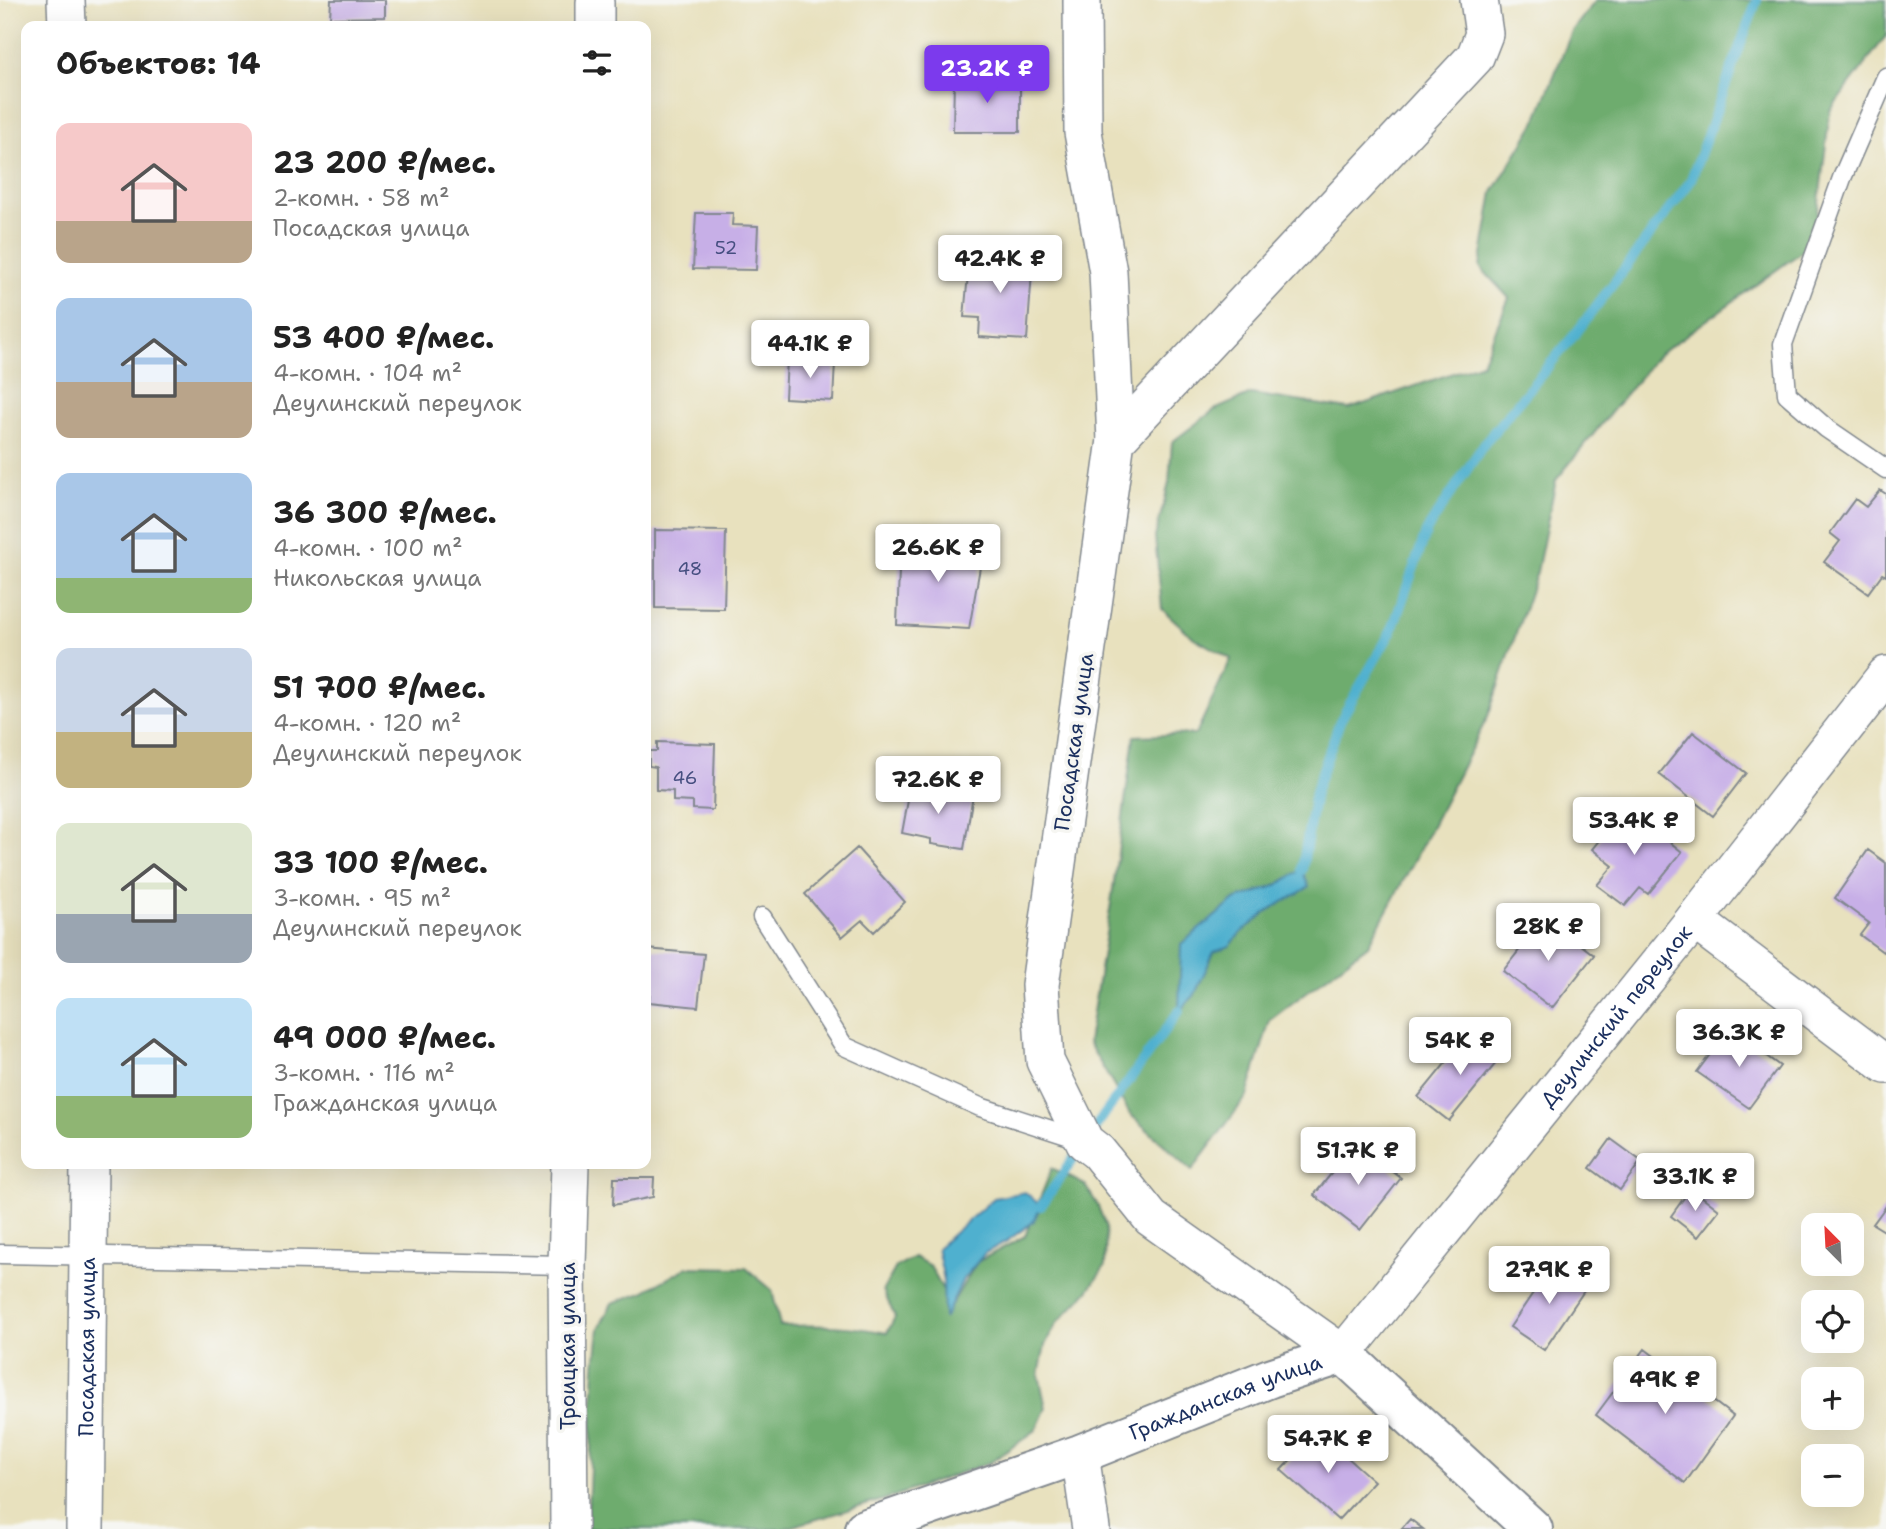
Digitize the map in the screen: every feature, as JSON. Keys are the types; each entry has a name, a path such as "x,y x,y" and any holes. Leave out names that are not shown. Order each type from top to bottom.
{"street":[{"path":"66,0 67,21"},
{"name":"Посадская улица","path":"1082,0 1083,132 1108,272 1116,440 1041,985 1045,1061 1085,1142 1098,1152 1151,1218 1343,1354"},
{"path":"1116,440 1475,57 1484,34 1479,0"},
{"name":"Деулинский переулок","path":"1343,1354 1694,920 1886,675"},
{"path":"1694,920 1886,1065"},
{"name":"Посадская улица","path":"85,1529 89,1169"},
{"name":"Троицкая улица","path":"569,1529 567,1265 570,1169"},
{"name":"Гражданская улица","path":"864,1529 1080,1454 1270,1378 1343,1354 1533,1529"},
{"path":"1080,1454 1091,1529"}],"lane":[{"path":"1886,77 1842,178 1783,344 1787,394 1826,428 1886,470"},
{"path":"762,917 844,1046 980,1107 1085,1142"},
{"path":"0,1254 88,1258 567,1265"}],"green space":[{"path":"1596,0 1886,0 1886,36 1830,111 1814,243 1657,356 1556,480 1537,572 1488,716 1413,863 1368,945 1270,1020 1247,1096 1192,1170 1130,1114 1088,1042 1134,736 1196,734 1231,659 1194,638 1162,609 1155,537 1169,483 1172,442 1214,410 1251,394 1349,409 1482,363 1509,298 1480,267 1493,192 1535,123 1572,31"},
{"path":"1052,1168 1085,1185 1097,1204 1106,1226 1105,1266 1088,1291 1057,1323 1045,1345 1039,1375 1046,1408 1036,1430 991,1462 886,1499 783,1529 587,1529 599,1328 612,1303 643,1292 688,1267 746,1268 772,1290 780,1326 834,1326 887,1333 895,1317 883,1290 896,1267 914,1257 930,1266 944,1292 944,1317 977,1262 1025,1236"}],"water":[{"path":"1302,870 1309,887 1271,909 1242,932 1230,946 1214,952 1194,996 1179,1011 1181,944 1235,900 1275,886"},
{"path":"1025,1192 1041,1206 1033,1222 985,1253 963,1279 944,1319 943,1275 937,1248 994,1198"}],"building":[{"path":"331,0 385,0 385,17 330,18"},
{"path":"954,78 1020,78 1020,132 953,132"},
{"path":"696,213 733,213 732,225 758,226 756,270 693,269"},
{"path":"970,253 1033,258 1027,340 979,337 980,318 964,317"},
{"path":"787,359 835,362 833,401 785,398"},
{"path":"1880,490 1886,494 1886,576 1882,574 1868,593 1824,562 1840,541 1830,533 1855,499 1866,507"},
{"path":"655,530 726,531 724,609 655,608"},
{"path":"900,543 984,545 969,629 897,625"},
{"path":"1693,732 1746,773 1713,816 1659,774"},
{"path":"657,742 715,744 713,810 693,809 693,802 673,801 673,791 656,790 656,767 651,766 651,751 657,751"},
{"path":"911,784 973,795 964,849 931,844 931,839 902,833"},
{"path":"1626,807 1682,852 1648,894 1640,888 1625,906 1597,885 1613,866 1592,849"},
{"path":"857,848 905,902 874,932 862,920 842,937 805,894"},
{"path":"1868,850 1886,863 1886,948 1883,952 1860,935 1869,923 1835,898"},
{"path":"1545,917 1594,955 1552,1008 1503,971"},
{"path":"651,949 704,954 698,1007 651,1002"},
{"path":"1729,1029 1780,1066 1749,1108 1697,1072"},
{"path":"1471,1032 1501,1057 1449,1121 1418,1097"},
{"path":"1611,1139 1641,1161 1620,1190 1590,1168"},
{"path":"1356,1143 1401,1178 1360,1230 1314,1195"},
{"path":"614,1178 654,1178 653,1197 613,1205"},
{"path":"1691,1188 1719,1210 1698,1237 1671,1216"},
{"path":"1886,1206 1886,1232 1873,1224"},
{"path":"1554,1262 1588,1285 1544,1350 1510,1327"},
{"path":"1645,1349 1733,1416 1685,1483 1596,1415"},
{"path":"1318,1431 1374,1481 1338,1520 1281,1470"},
{"path":"1410,1519 1423,1529 1401,1529"}],"waterway":[{"path":"1302,870 1315,792 1340,721 1392,630 1427,530 1486,441 1576,333 1690,182 1757,0"},
{"path":"1091,1133 1179,1011"},
{"path":"1041,1206 1080,1149"}]}
